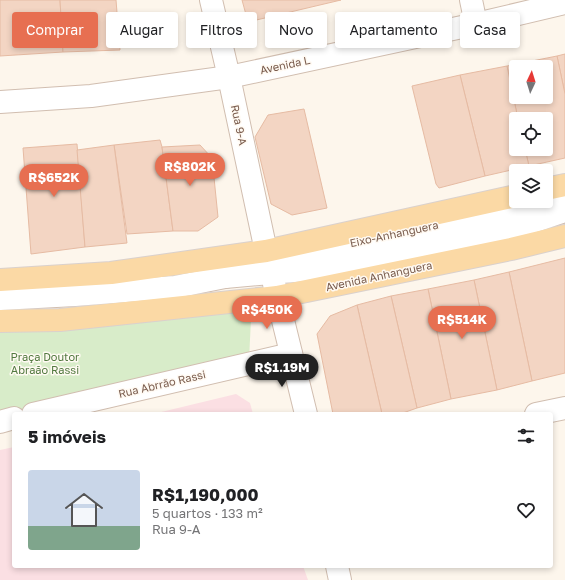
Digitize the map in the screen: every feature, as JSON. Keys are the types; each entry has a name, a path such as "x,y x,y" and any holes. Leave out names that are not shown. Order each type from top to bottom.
{"main road":[{"path":"553,188 565,185"},
{"path":"0,280 269,263 509,198"},
{"name":"Avenida Anhanguera","path":"0,321 60,320 277,297 511,249 565,236"}],"street":[{"name":"Rua 9-A","path":"211,0 277,297"},
{"path":"471,0 474,12"},
{"name":"Avenida L","path":"520,14 565,3"},
{"name":"Avenida L","path":"0,102 92,96 229,78 460,27"},
{"name":"Eixo-Anhanguera","path":"0,299 175,287 225,277 269,263 352,243 511,209 565,204"},
{"name":"Eixo-Anhanguera","path":"269,263 339,267 517,227 565,211"},
{"path":"277,297 306,412"},
{"name":"Rua Abrrão Rassi","path":"42,412 291,354"},
{"path":"546,412 565,408"},
{"path":"0,422 12,419"},
{"path":"337,568 340,580"}],"shaded area":[{"path":"236,394 250,403 252,412 161,412"},
{"path":"12,447 12,568 304,568 308,580 0,580 0,450"}],"green space":[{"name":"Praça Doutor Abraão Rassi","path":"236,307 251,319 249,360 18,412 12,412 12,413 0,416 0,324"}],"building":[{"path":"0,0 60,0 61,12 12,12 12,48 63,48 63,52 0,56"},
{"path":"60,0 116,0 117,12 106,12 106,48 120,48 120,50 63,52 63,48 98,48 98,12 61,12"},
{"path":"242,0 341,0 290,12 265,12 265,18 257,20 257,12 245,12"},
{"path":"565,54 565,94 557,56"},
{"path":"557,56 565,94 565,158 538,164 529,164 527,156 553,156 553,112 517,112 515,104 553,104 553,60 537,60"},
{"path":"507,66 509,66 509,76"},
{"path":"507,66 509,76 509,104 515,104 517,112 509,112 509,156 527,156 529,164 509,164 509,171 485,176 460,75"},
{"path":"460,75 485,176 439,188 436,184 412,86"},
{"path":"304,109 327,208 292,215 271,204 255,137 268,115"},
{"path":"160,140 173,231 127,234 114,145"},
{"path":"77,144 85,247 31,254 23,148"},
{"path":"114,145 127,243 85,247 77,150"},
{"path":"200,145 212,158 218,217 198,231 173,231 162,147"},
{"path":"565,258 565,373 532,381 509,272"},
{"path":"509,272 532,381 497,390 474,280"},
{"path":"474,280 497,390 451,399 428,289"},
{"path":"428,289 451,399 417,408 391,296"},
{"path":"391,296 417,408 406,412 382,412 357,305"},
{"path":"357,305 382,412 333,412 317,334 330,316"}]}
